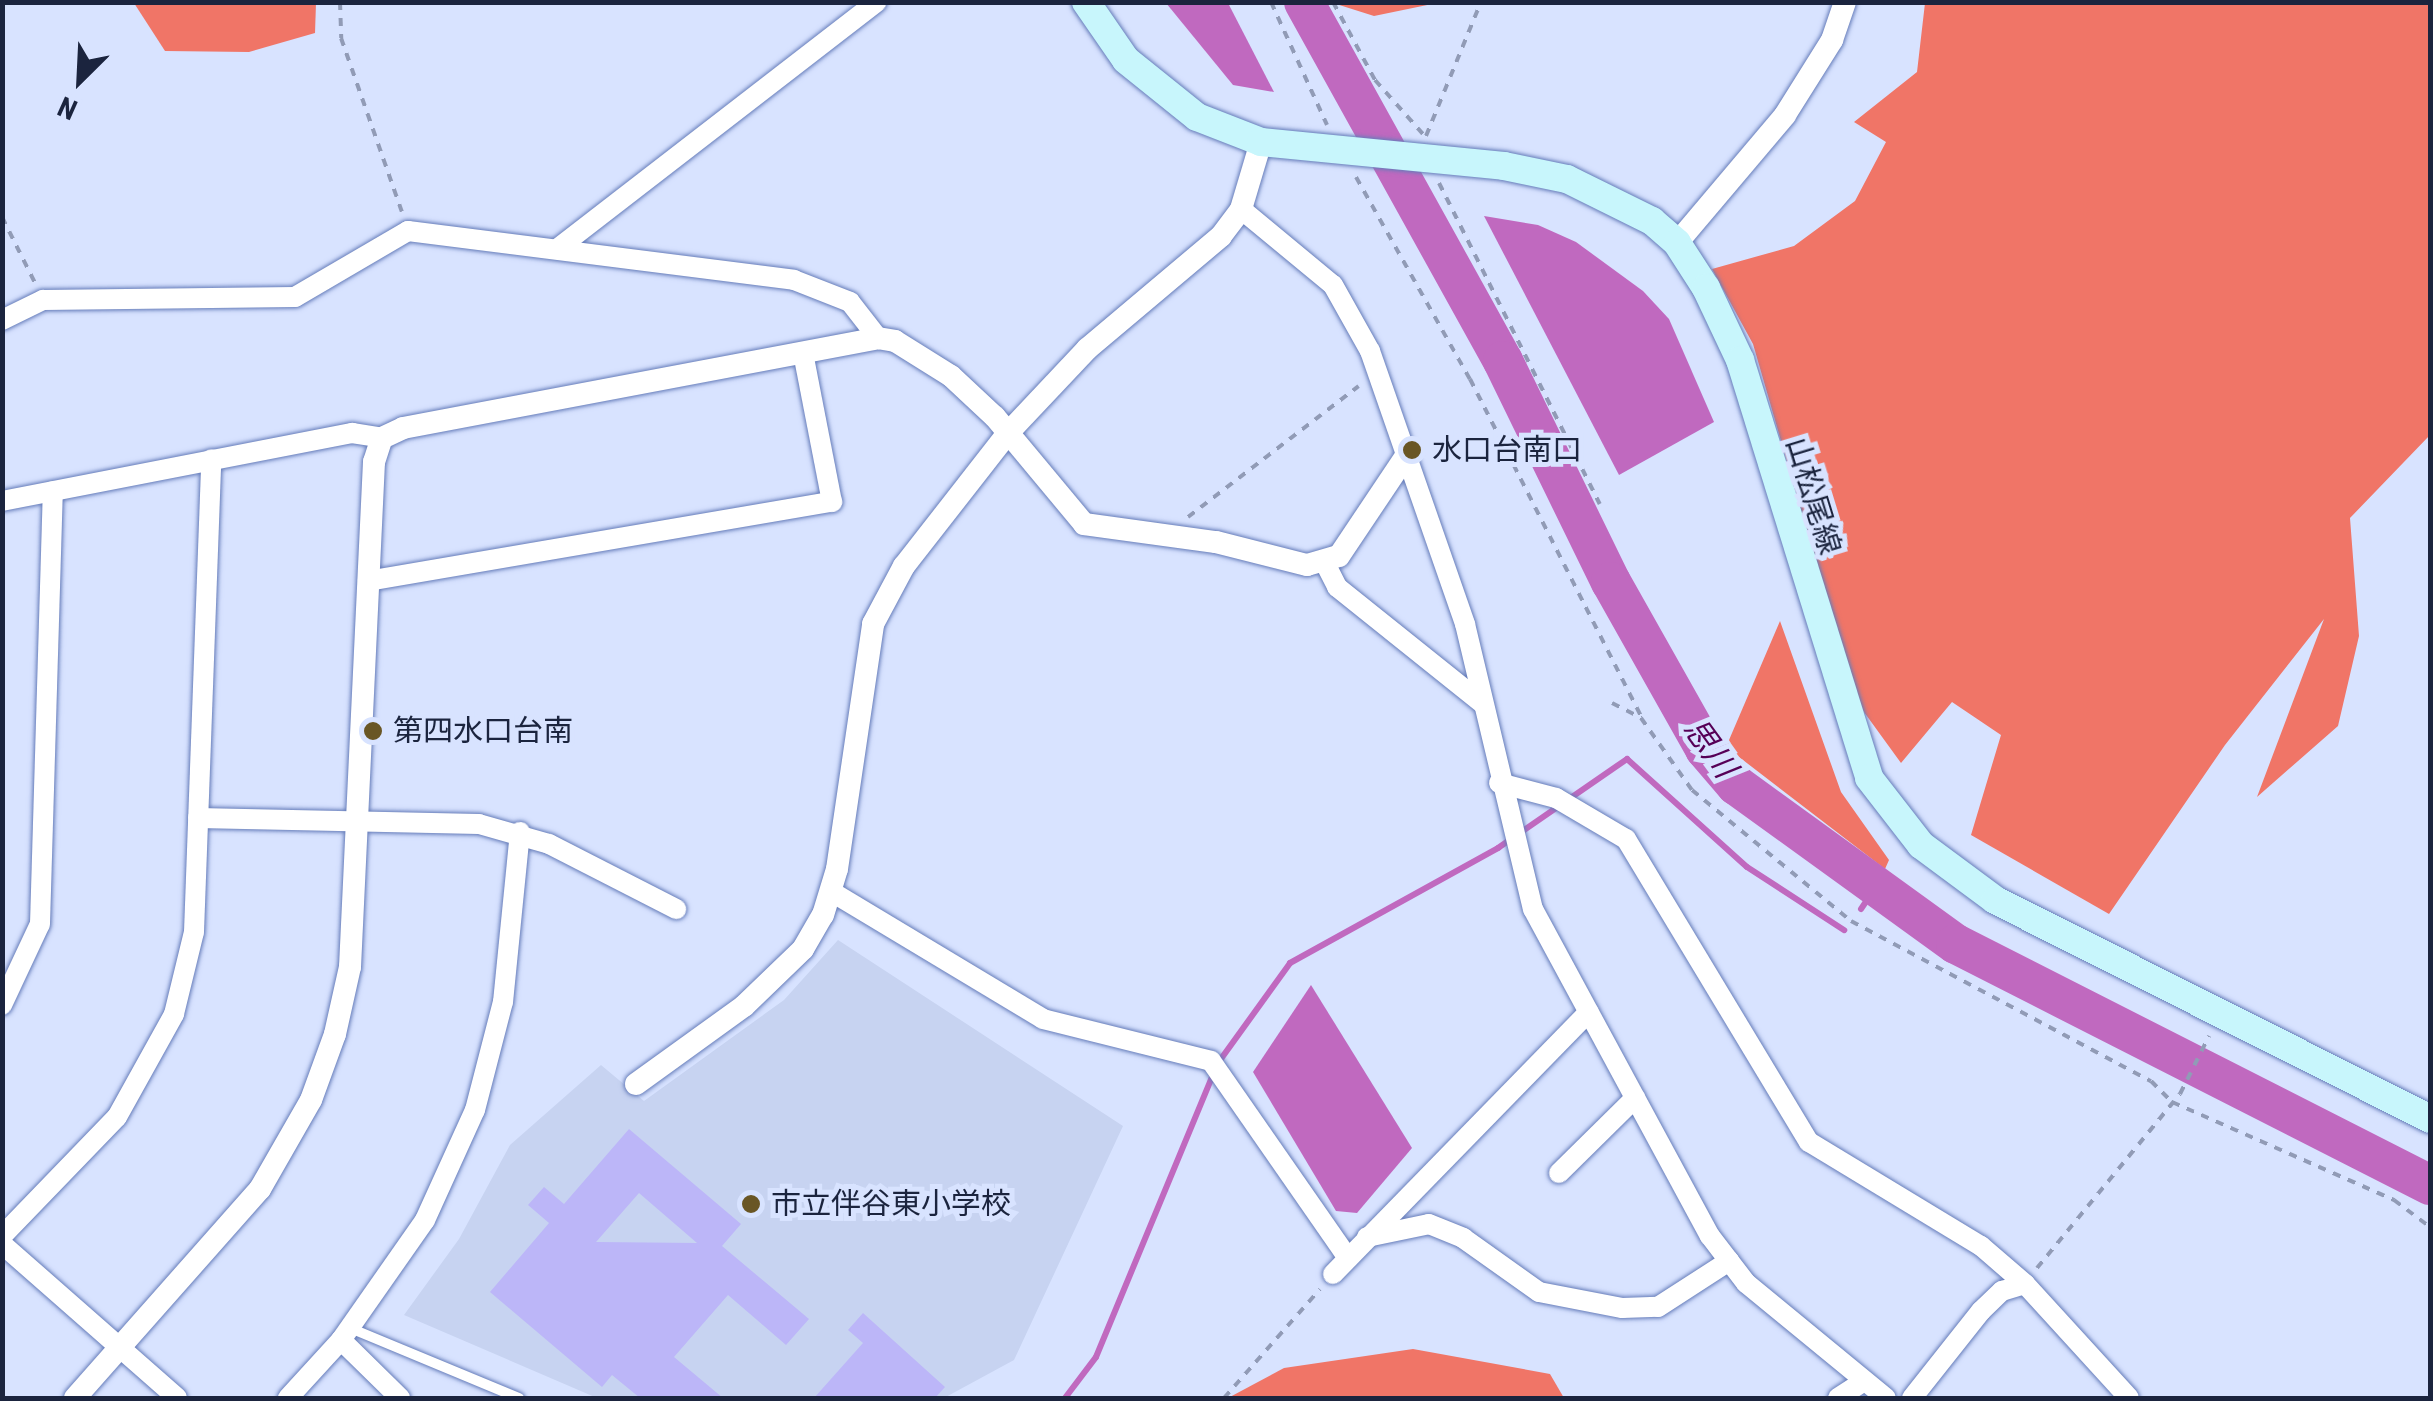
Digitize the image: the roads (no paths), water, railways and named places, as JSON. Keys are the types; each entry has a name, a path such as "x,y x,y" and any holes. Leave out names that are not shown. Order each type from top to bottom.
{"main road":[{"name":"山松尾線","path":"1086,2 1126,60 1197,117 1261,142 1345,154 1426,151 1567,180 1617,199 1676,243 1740,360 1869,778 1921,845 1995,900 2430,1119"}],"street":[{"path":"557,249 877,2"},
{"path":"1676,243 1794,103 1832,40 1845,2"},
{"path":"636,1084 779,976 814,932 832,892 873,624 904,566 1008,434 1087,349 1222,236 1241,209 1261,142"},
{"path":"1241,209 1334,285 1352,311 1378,373 1465,624 1508,823 1533,909 1588,1012 1729,1261 1760,1295 1886,1398"},
{"path":"2,320 44,300 295,297 408,231 794,280 850,302 878,338 931,361 1008,434 1084,524 1326,565 1339,556 1406,456"},
{"path":"2,501 352,433 382,438 404,428 878,338"},
{"path":"368,581 832,502 804,353"},
{"path":"75,1398 260,1188 311,1100 350,967 374,462 382,438"},
{"path":"2,1236 116,1117 149,1068 174,1014 194,932 212,459"},
{"path":"2,1005 40,924 54,491"},
{"path":"1326,565 1337,587 1482,703"},
{"path":"1499,783 1564,804 1626,840 1645,865 1658,900 1809,1142 1982,1246 2025,1284 2119,1395"},
{"path":"198,818 358,825 480,824 520,832 676,909"},
{"path":"288,1398 345,1334 424,1220 476,1110 503,1002 520,832"},
{"path":"832,892 1044,1019 1218,1066 1312,1214 1348,1258"},
{"path":"1332,1274 1588,1012"},
{"path":"1559,1173 1636,1098"},
{"path":"1367,1238 1429,1224 1463,1238 1539,1292 1622,1308 1658,1307 1729,1261"},
{"path":"2,1244 177,1398"},
{"path":"1912,1398 1981,1311 2002,1291 2025,1284"},
{"path":"345,1334 400,1398"},
{"path":"1838,1398 1864,1381"}],"lane":[{"path":"345,1334 518,1398"}],"waterway":[{"name":"思川","path":"1304,2 1503,361 1611,582 1705,749 1736,785 1956,944 2430,1185"},
{"path":"1218,1063 1290,963 1498,848 1627,759 1747,867 1844,930"},
{"path":"1861,909 1875,888"},
{"path":"1065,1398 1096,1357 1213,1074"}],"place":[{"name":"水口台南口","path":"1412,450"},
{"name":"第四水口台南","path":"373,731"},
{"name":"市立伴谷東小学校","path":"751,1204"}]}
